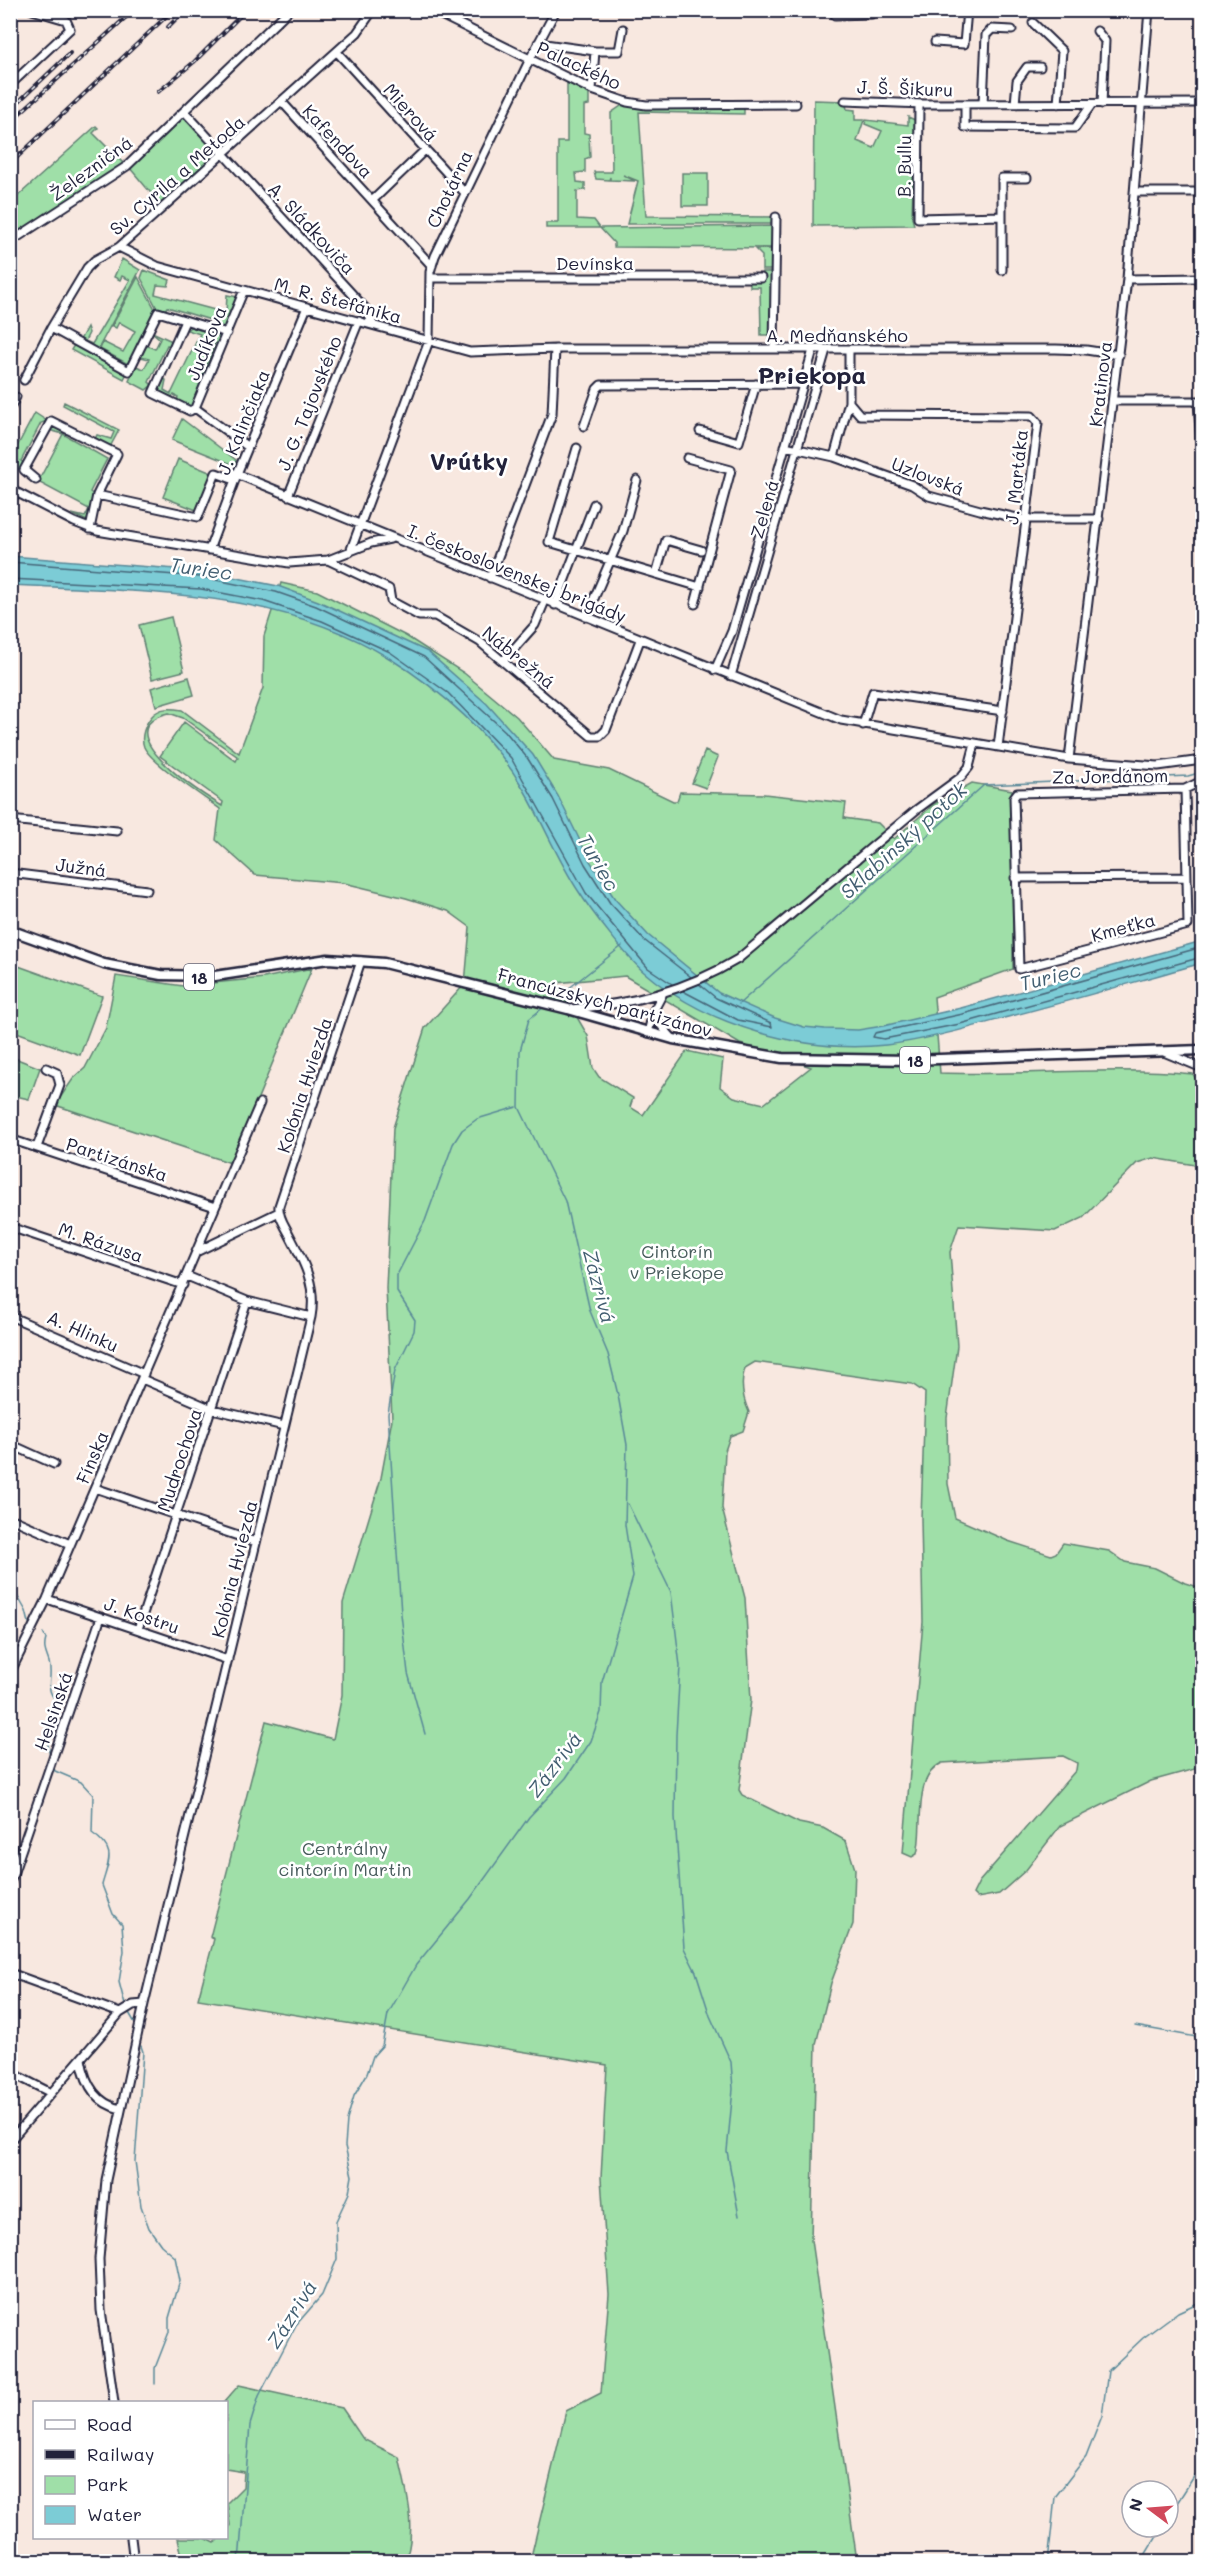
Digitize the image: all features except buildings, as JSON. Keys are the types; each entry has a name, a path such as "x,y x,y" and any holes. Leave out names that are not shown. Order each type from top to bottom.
{"main road":[{"name":"Francúzskych partizánov","path":"12,930 104,964 161,975 215,976 312,961 361,961 414,970 568,1009 648,1033 738,1052 825,1060 1203,1050"}],"street":[{"path":"10,85 70,29 66,20 49,12 32,10"},
{"name":"Železničná","path":"10,242 127,166 289,10"},
{"name":"Sv. Cyrila a Metoda","path":"24,380 51,328 87,268 95,260 119,247 225,155 357,33 373,10"},
{"name":"Palackého","path":"431,10 592,90 627,102 646,105 796,104"},
{"name":"Chotárna","path":"360,526 429,340 432,266 464,192 556,10"},
{"path":"835,15 871,14 875,10"},
{"path":"935,42 964,44 967,10"},
{"name":"Kratinova","path":"1069,759 1119,355 1149,10"},
{"path":"1033,23 1062,51 1058,104"},
{"path":"982,104 987,35 992,29 1012,30"},
{"path":"538,43 595,51 619,51 623,30"},
{"path":"1097,31 1105,41 1102,104"},
{"path":"592,90 595,51"},
{"name":"Mierová","path":"337,52 464,192"},
{"path":"1016,104 1017,78 1027,67 1041,67"},
{"name":"J. Š. Šikuru","path":"845,100 919,104 1203,103"},
{"name":"Kafendova","path":"282,102 432,266"},
{"name":"B. Bullu","path":"919,104 918,218 1002,216"},
{"name":"J. Š. Šikuru","path":"965,104 965,126 1075,128 1092,104"},
{"path":"184,111 225,155"},
{"name":"Kafendova","path":"373,200 425,150"},
{"name":"A. Sládkoviča","path":"225,155 365,308 373,324"},
{"path":"1002,270 1002,178 1027,178"},
{"path":"1134,192 1203,192"},
{"path":"774,349 776,217"},
{"name":"M. R. Štefánika","path":"119,247 157,266 480,354 555,350"},
{"name":"Devínska","path":"430,278 761,278"},
{"path":"1127,279 1203,278"},
{"name":"Judíkova","path":"195,408 244,290"},
{"name":"J. Kalinčiaka","path":"209,550 234,476 307,307"},
{"path":"51,328 129,370 158,312 227,333"},
{"path":"185,321 153,393 190,411 195,408 248,447"},
{"name":"J. G. Tajovského","path":"288,496 358,321"},
{"path":"490,578 552,414 555,350"},
{"name":"A. Medňanského","path":"555,350 1086,350 1119,355"},
{"name":"Zelená","path":"715,670 732,631 813,350"},
{"name":"Zelená","path":"731,676 826,350"},
{"path":"834,457 849,402 849,350"},
{"path":"700,431 739,442 756,384"},
{"path":"584,426 597,389 601,385 803,384"},
{"path":"10,408 16,397"},
{"path":"1113,401 1200,400 1203,461"},
{"name":"J. Martáka","path":"849,402 855,411 865,416 1036,418 1038,423 1027,519 998,747"},
{"path":"36,480 24,470 50,422 55,421 117,455 97,495 90,529"},
{"name":"Uzlovská","path":"785,446 834,457 912,484 929,496 957,504 1027,519 1099,519"},
{"path":"577,448 549,542 699,587"},
{"path":"687,458 731,470 695,604"},
{"path":"97,495 198,517 216,473 234,476"},
{"name":"I. československej brigády","path":"234,476 818,712 863,725 1069,759 1158,766 1203,760"},
{"path":"586,617 623,531 638,480"},
{"path":"10,489 90,529 289,563 328,560 371,543 393,539"},
{"path":"555,605 594,504"},
{"path":"350,552 360,526"},
{"path":"656,574 666,540 701,550"},
{"name":"Nábrežná","path":"328,560 389,589 391,601 419,616 435,616 480,642 591,736 600,736 606,730 640,640"},
{"path":"503,661 535,625 545,601"},
{"path":"863,725 873,692 1003,711"},
{"path":"568,1009 620,1004 665,994 708,976 738,959 762,942 916,810 961,777 969,767 975,744"},
{"name":"Za Jordánom","path":"1015,878 1014,797 1017,793 1185,789 1203,781"},
{"name":"Kmeťka","path":"1015,878 1019,969 1188,925 1185,789"},
{"path":"10,820 117,831"},
{"name":"Južná","path":"10,873 147,890"},
{"path":"1015,878 1186,877"},
{"name":"Kolónia Hviezda","path":"114,2401 101,2310 99,2259 104,2198 144,2004 314,1301 312,1283 279,1212 361,961"},
{"path":"648,1033 653,1012 665,994"},
{"path":"653,1012 658,1022 673,1039"},
{"path":"1164,1052 1203,1068"},
{"path":"36,1147 60,1085 57,1073 46,1068"},
{"name":"Fínska","path":"10,1672 47,1599 260,1103"},
{"name":"Partizánska","path":"10,1139 215,1207"},
{"path":"198,1251 279,1212"},
{"name":"M. Rázusa","path":"10,1227 183,1285"},
{"path":"187,1276 247,1301 311,1317"},
{"name":"Mudrochova","path":"138,1629 247,1301"},
{"name":"A. Hlinku","path":"10,1316 212,1409 284,1426"},
{"path":"10,1444 54,1464"},
{"path":"95,1488 256,1542"},
{"path":"10,1518 70,1544"},
{"name":"J. Kostru","path":"47,1599 228,1660"},
{"name":"Helsinská","path":"10,1883 101,1617"},
{"path":"10,1973 120,2013"},
{"path":"10,2141 120,2013 133,2004 144,2004"},
{"path":"81,2059 89,2088 111,2107 121,2109"},
{"path":"10,2072 51,2093"},
{"path":"131,2539 134,2562"}],"green space":[{"path":"567,83 589,93 589,105 584,106 584,133 589,134 590,157 585,159 585,172 576,173 577,182 585,183 585,190 577,191 577,219 594,220 600,228 546,228 546,223 558,223 558,142 567,142"},
{"path":"814,100 845,101 847,109 855,110 855,120 864,120 857,141 874,148 882,131 865,124 866,120 908,125 908,117 915,120 912,218 914,225 813,226"},
{"path":"624,104 662,109 744,107 744,114 639,112 646,216 774,217 774,224 627,224 638,181 623,175 635,181 610,180 610,177 609,180 596,179 594,172 612,172 611,113"},
{"path":"184,115 222,154 161,205 129,167"},
{"path":"96,126 98,128 93,133 125,165 11,241 10,203"},
{"path":"682,173 708,173 708,206 682,206"},
{"path":"776,226 776,248 614,247 614,243 600,228"},
{"path":"755,249 774,249 773,270 762,270 762,256"},
{"path":"122,259 140,270 97,351 79,342 87,327 89,333 85,341 92,344 130,280 122,276 120,280 114,277"},
{"path":"144,270 170,280 168,286 157,285 155,294 226,313 227,295 238,297 225,328 220,328 217,322 167,307 163,313 159,312 141,278"},
{"path":"762,272 773,272 770,335 761,335 760,287 750,287 750,282 762,282"},
{"path":"138,277 156,311 128,364 100,349 103,342 123,352 135,331 119,322 116,328 112,326"},
{"path":"190,327 222,337 219,343 215,343 191,408 177,402 178,397 174,395 170,398 157,392 163,378 166,380 164,390 171,394 200,334 187,330"},
{"path":"152,332 172,341 170,346 167,345 149,382 152,385 146,390 129,381 136,366 144,369 149,359 141,357 146,345 155,349 160,339"},
{"path":"74,345 127,373 124,379 71,350"},
{"path":"64,402 119,430 110,447 95,439 97,435 111,439 114,432 63,405"},
{"path":"35,413 47,421 41,423 21,461 24,463 21,469 18,468 11,482 11,458"},
{"path":"182,419 236,460 234,465 172,440"},
{"path":"52,424 65,430 63,434 49,430"},
{"path":"63,434 107,459 90,492 94,495 87,521 72,514 85,517 89,509 38,482"},
{"path":"178,459 214,474 199,511 163,497"},
{"path":"281,583 317,591 406,636 464,673 517,717 554,760 609,770 673,801 677,801 680,792 764,794 846,803 844,818 878,823 894,839 934,804 972,783 1012,790 1013,969 934,997 940,1073 1161,1072 1193,1074 1202,1089 1202,1173 1195,1165 1153,1158 1137,1163 1083,1218 1055,1231 959,1225 950,1252 957,1346 947,1418 948,1484 955,1518 1008,1541 1051,1555 1056,1553 1063,1543 1109,1551 1125,1562 1155,1568 1185,1583 1202,1588 1202,1646 1199,1653 1202,1661 1202,1767 1151,1781 1060,1826 1026,1870 999,1894 977,1898 973,1894 979,1882 1076,1770 1077,1763 1063,1756 942,1763 926,1779 921,1804 917,1854 912,1857 903,1853 923,1622 921,1519 925,1393 912,1384 755,1362 745,1368 743,1374 743,1391 749,1412 743,1431 730,1436 725,1451 722,1508 745,1598 751,1700 739,1790 742,1795 799,1823 823,1828 846,1841 855,1869 853,1924 831,1983 816,2044 811,2240 857,2561 530,2561 566,2411 601,2393 609,2294 601,2178 607,2065 198,1999 214,1939 210,1937 266,1721 333,1739 342,1695 343,1603 381,1478 392,1419 386,1288 393,1128 425,1028 465,984 470,927 448,911 344,883 255,875 216,840 220,809 157,762 144,747 143,735 149,719 155,713 170,709 182,710 239,753 263,688 264,636","holes":["169,713 183,718 238,757 236,761 184,722 160,756 223,802 222,806 179,776 162,761 151,747 146,733 151,721","625,976 740,1044 811,1067 764,1104 734,1097 720,1087 723,1059 687,1051 643,1115 630,1107 633,1098 599,1077 593,1068 588,1036 557,983"]},
{"path":"171,617 184,671 152,679 139,625"},
{"path":"189,677 194,695 156,706 151,688"},
{"path":"705,751 718,757 706,788 692,783"},
{"path":"10,963 102,996 80,1055 11,1030"},
{"path":"312,968 231,1163 55,1105 73,1079 85,1068 106,1028 116,976 183,986 264,978"},
{"path":"11,1048 15,1050 12,1057 40,1068 29,1099 11,1095"},
{"path":"239,2385 342,2408 363,2439 399,2457 411,2523 409,2549 405,2561 183,2561 178,2539 207,2539 215,2543 218,2539 228,2539 230,2525 228,2502 243,2487 244,2472 228,2469 228,2401 225,2401"}],"water":[{"path":"10,556 202,571 278,586 318,601 428,652 487,704 533,755 558,796 590,861 615,899 648,935 719,993 775,1018 804,1027 858,1030 961,1008 1202,941 1202,963 963,1029 901,1043 855,1047 823,1045 758,1032 697,1008 670,992 629,957 579,892 523,788 496,750 481,732 446,699 389,658 345,635 300,618 253,606 157,593 11,585"}],"waterway":[{"name":"Sklabinský potok","path":"739,1004 984,785 1188,776 1202,772"},
{"name":"Zázrivá","path":"553,1001 622,946"},
{"name":"Zázrivá","path":"239,2562 250,2425 259,2396 296,2325 322,2295 337,2259 336,2221 349,2193 352,2176 345,2146 347,2120 354,2096 367,2074 373,2056 382,2046 388,2014 416,1965 470,1899 529,1817 566,1778 591,1741 601,1712 602,1682 633,1577 625,1525 627,1445 618,1395 608,1354 590,1311 565,1201 519,1107 520,1051 529,1019 544,1007"},
{"path":"425,1734 408,1673 401,1614 388,1414 395,1370 414,1331 415,1320 397,1292 397,1275 425,1221 453,1144 462,1130 477,1119 517,1107"},
{"path":"628,1504 671,1592 680,1666 675,1817 684,1948 696,1972 710,2016 731,2062 733,2089 727,2151 739,2216"},
{"path":"10,1583 26,1611 29,1623"},
{"path":"43,1633 50,1669 51,1694 61,1706 48,1745 50,1756"},
{"path":"10,1682 23,1655"},
{"path":"53,1766 55,1771 81,1782 93,1795 92,1833 105,1845 109,1856 102,1885 113,1914 122,1924 124,1951 119,1982 125,2005"},
{"path":"128,2011 135,2023"},
{"path":"1135,2026 1202,2038"},
{"path":"141,2046 143,2052 135,2161 141,2206 149,2228 161,2245 175,2257 180,2281 169,2318 169,2332 155,2368 155,2384"},
{"path":"1048,2562 1055,2497 1086,2457 1102,2416 1108,2371 1143,2338 1178,2312 1202,2301"},
{"path":"1180,2498 1195,2475 1202,2472"},
{"path":"1141,2562 1155,2539"}],"railway":[{"path":"10,122 134,10"},
{"path":"10,164 173,10"},
{"path":"168,27 185,10"},
{"path":"158,92 194,62 246,10"},
{"path":"13,107 70,53"}],"district":[{"name":"Priekopa","path":"812,374"},
{"name":"Vrútky","path":"469,460"}],"water label":[{"name":"Turiec","path":"201,568"},
{"name":"Turiec","path":"599,862"},
{"name":"Turiec","path":"1050,976"}],"park label":[{"name":"Cintorín v Priekope","path":"677,1261"},
{"name":"Centrálny cintorín Martin","path":"345,1858"}]}
